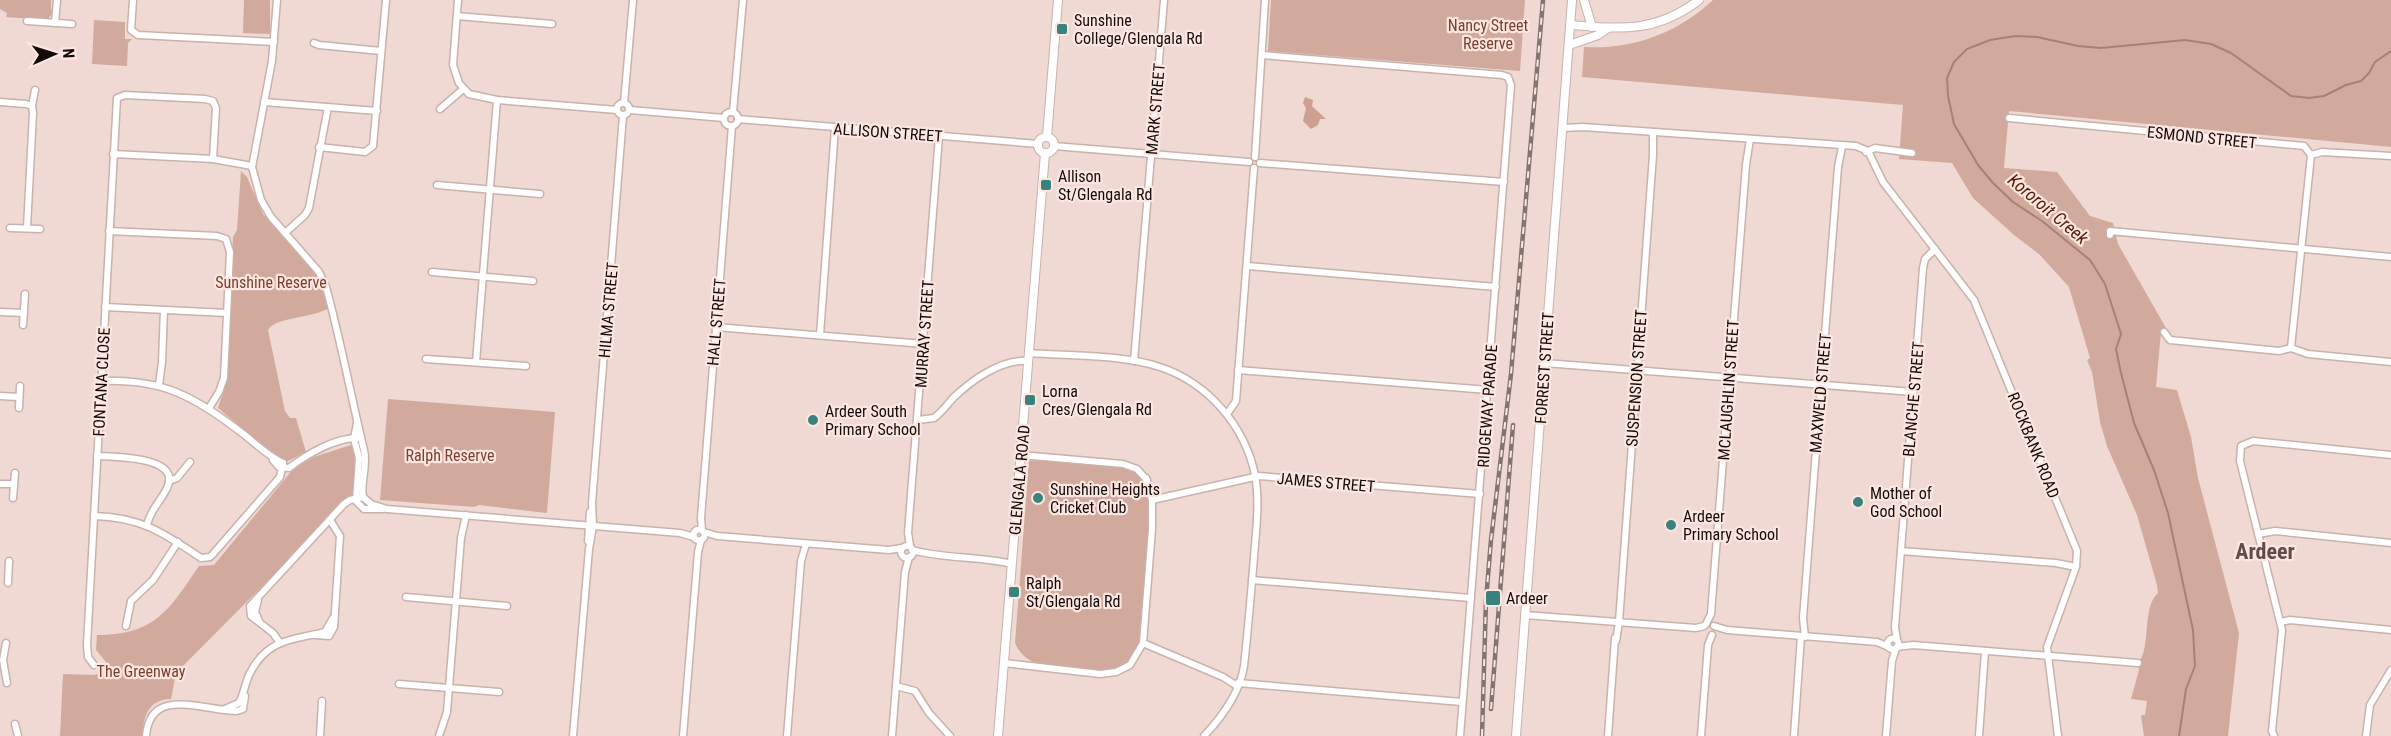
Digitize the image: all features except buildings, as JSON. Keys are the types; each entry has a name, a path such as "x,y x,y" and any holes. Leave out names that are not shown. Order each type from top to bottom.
{"street":[{"path":"56,23 57,0"},
{"path":"133,0 134,30 146,35 274,42"},
{"path":"277,0 274,42 252,166 263,204 271,217 319,272 323,280 360,427 356,440 359,458 356,501 360,507 369,510 387,509 1012,560"},
{"path":"319,147 365,152 369,151 374,144 386,0"},
{"path":"458,0 453,65 454,75 462,90 478,98 617,110 623,116 627,115 630,110"},
{"path":"624,103 633,0"},
{"path":"733,112 726,113 724,118 725,123 732,126 738,119 733,112 742,0"},
{"path":"1047,137 1058,0"},
{"name":"MARK STREET","path":"1134,361 1164,0"},
{"path":"1227,414 1236,401 1256,163 1265,0"},
{"name":"FORREST STREET","path":"1516,736 1572,0"},
{"path":"1584,0 1592,27"},
{"path":"1570,25 1641,28 1671,18 1699,0"},
{"path":"457,16 552,24"},
{"path":"27,21 72,24"},
{"path":"1569,45 1598,35 1608,28"},
{"path":"314,43 381,51"},
{"name":"RIDGEWAY PARADE","path":"1262,55 1502,75 1508,77 1511,85 1460,736"},
{"path":"27,228 32,106 35,90"},
{"path":"440,109 462,90"},
{"name":"FONTANA CLOSE","path":"94,664 88,657 87,645 118,97 123,95 156,96 213,101 216,108 213,159"},
{"path":"476,362 497,100"},
{"path":"0,102 32,106"},
{"path":"264,102 376,111"},
{"path":"617,110 618,105 624,103"},
{"path":"624,103 630,110"},
{"path":"285,232 305,215 309,208 328,107"},
{"path":"630,110 724,118"},
{"name":"HILMA STREET","path":"573,736 623,116"},
{"name":"ESMOND STREET","path":"2009,118 2304,146 2311,155 2322,152 2391,156"},
{"name":"ALLISON STREET","path":"738,119 1038,144"},
{"path":"1563,125 1841,146 1866,152 1875,148 1912,153"},
{"name":"HALL STREET","path":"683,736 732,126"},
{"path":"820,335 835,128"},
{"name":"SUSPENSION STREET","path":"1608,736 1655,132"},
{"name":"MURRAY STREET","path":"892,736 939,136"},
{"path":"1047,137 1041,139 1038,144 1040,150 1046,153 1054,146"},
{"path":"1047,137 1052,140 1054,146"},
{"name":"MCLAUGHLIN STREET","path":"1709,629 1747,139"},
{"path":"1054,146 1249,162 1251,166 1256,163 1504,182"},
{"name":"MAXWELD STREET","path":"1794,736 1841,146"},
{"name":"ROCKBANK ROAD","path":"1866,152 1872,171 1883,182 1974,300 2077,551 2076,565"},
{"name":"GLENGALA ROAD","path":"998,736 1046,153"},
{"path":"113,154 213,159 252,166"},
{"path":"2291,348 2311,155"},
{"path":"436,185 540,194"},
{"path":"10,228 40,228"},
{"path":"109,231 217,236 226,239 230,252 224,378 209,408"},
{"path":"2110,235 2110,231 2391,257"},
{"name":"BLANCHE STREET","path":"1886,736 1923,268 1925,259 1935,249"},
{"path":"1247,266 1496,287"},
{"path":"432,272 533,280"},
{"path":"23,325 25,294"},
{"path":"105,308 227,313"},
{"path":"159,385 164,310"},
{"path":"0,312 24,313"},
{"path":"716,327 924,344"},
{"path":"2164,332 2170,340 2279,351 2291,348 2308,354 2391,362"},
{"path":"918,417 937,416 958,394 986,373 1029,357 1134,361 1160,367 1179,375 1210,396 1227,414 1243,441 1255,476 1258,509 1244,666 1239,682 1220,717 1203,736"},
{"path":"426,359 526,366"},
{"path":"1545,363 1913,392"},
{"path":"1238,370 1488,390"},
{"path":"101,381 159,385 175,391 209,408 282,466"},
{"path":"19,408 20,386"},
{"path":"0,396 19,397"},
{"path":"94,516 121,517 147,525 201,558 210,557 273,484 282,466 333,444 356,440"},
{"path":"356,440 365,457 363,497"},
{"path":"2274,736 2272,731 2282,630 2240,461 2241,446 2253,441 2391,455"},
{"path":"1004,663 1091,673 1116,672 1130,665 1143,643 1155,500 1146,478 1137,470 1123,464 1021,455"},
{"path":"97,456 144,460 165,470 169,481 150,511 147,525"},
{"path":"169,481 177,478 190,462"},
{"path":"14,498 15,473"},
{"name":"JAMES STREET","path":"1155,500 1255,476 1480,494"},
{"path":"0,484 14,484"},
{"path":"277,644 260,622 255,609 260,597 338,512 363,497"},
{"path":"363,497 371,504 387,509"},
{"path":"439,736 446,718 463,515"},
{"path":"146,736 151,714 164,706 225,709 238,704 256,663 277,644 297,636 324,637 332,633 339,532 328,523"},
{"path":"2259,534 2275,531 2391,543"},
{"path":"126,626 131,601 153,580 178,543"},
{"path":"787,735 803,543"},
{"path":"1901,551 2076,565 2049,643 2048,655 2058,736"},
{"path":"8,583 9,561"},
{"path":"0,571 8,571"},
{"path":"1252,580 1472,598"},
{"path":"406,597 507,606"},
{"path":"1525,615 2138,663"},
{"path":"2281,622 2290,620 2391,630"},
{"path":"1701,736 1709,629"},
{"path":"6,643 2,660 7,683"},
{"path":"1143,643 1239,682 1462,702"},
{"path":"1979,736 1985,651"},
{"path":"2366,736 2370,705 2391,670"},
{"path":"399,684 499,692"},
{"path":"896,686 915,691 929,713 950,736"},
{"path":"320,736 322,701"},
{"path":"15,724 18,736"}],"green space":[{"path":"0,0 51,0 53,13 47,20 6,17 7,13 0,9"},
{"path":"244,0 270,0 270,34 243,33"},
{"name":"Nancy Street Reserve","path":"1271,0 1525,0 1520,71 1268,51"},
{"path":"1713,0 2391,0 2391,147 2009,111 2004,168 2057,172 2090,216 2113,223 2118,244 2166,328 2161,332 2156,387 2177,390 2191,437 2198,478 2239,633 2228,736 2144,736 2141,715 2145,715 2147,701 2131,699 2139,670 2138,663 2145,647 2150,608 2158,593 2157,585 2137,515 2107,446 2100,422 2092,372 2087,360 2090,358 2069,287 2039,254 1973,198 1952,163 1899,159 1903,105 1582,77 1584,47 1619,46 1653,37 1685,22"},
{"path":"94,20 125,22 125,39 132,39 128,43 127,66 92,64"},
{"name":"Sunshine Reserve","path":"241,171 247,177 263,214 318,276 329,308 314,314 278,322 268,330 285,411 290,418 296,418 306,452 286,462 278,459 218,408 226,383 233,237 237,230"},
{"name":"Ralph Reserve","path":"388,399 555,412 547,513 479,505 474,507 380,500"},
{"name":"The Greenway","path":"354,444 355,478 352,496 176,673 171,699 157,702 152,706 146,715 142,736 60,736 63,674 94,675 103,672 106,662 96,650 97,635 133,630 147,625 158,617 179,595 199,566 214,565 294,468 314,457"},
{"path":"1029,461 1123,467 1135,473 1145,486 1151,504 1139,642 1132,657 1119,667 1092,670 1046,666 1028,659 1015,643"}],"shaded area":[{"path":"1305,97 1313,100 1312,106 1326,119 1320,119 1318,125 1311,129 1303,121 1306,108 1303,103"}],"waterway":[{"name":"Kororoit Creek","path":"2179,736 2186,689 2195,666 2193,630 2168,513 2154,470 2134,423 2121,373 2116,349 2121,334 2105,284 2090,260 2042,221 2013,202 1978,165 1954,124 1947,78 1954,62 1967,49 1990,40 2015,36 2037,37 2078,46 2101,48 2185,40 2211,44 2231,53 2291,96 2309,98 2324,96 2346,85 2361,81 2375,62 2391,51"}],"railway":[{"path":"1482,736 1486,600 1511,374 1543,0"},
{"path":"1491,709 1513,425"}],"place":[{"name":"Sunshine College/Glengala Rd","path":"1062,29"},
{"name":"Allison St/Glengala Rd","path":"1046,185"},
{"name":"Lorna Cres/Glengala Rd","path":"1030,400"},
{"name":"Ardeer South Primary School","path":"813,420"},
{"name":"Sunshine Heights Cricket Club","path":"1038,498"},
{"name":"Mother of God School","path":"1858,502"},
{"name":"Ardeer Primary School","path":"1671,525"},
{"name":"Ralph St/Glengala Rd","path":"1014,592"},
{"name":"Ardeer","path":"1493,598"}],"district":[{"name":"Ardeer","path":"2265,551"}]}
